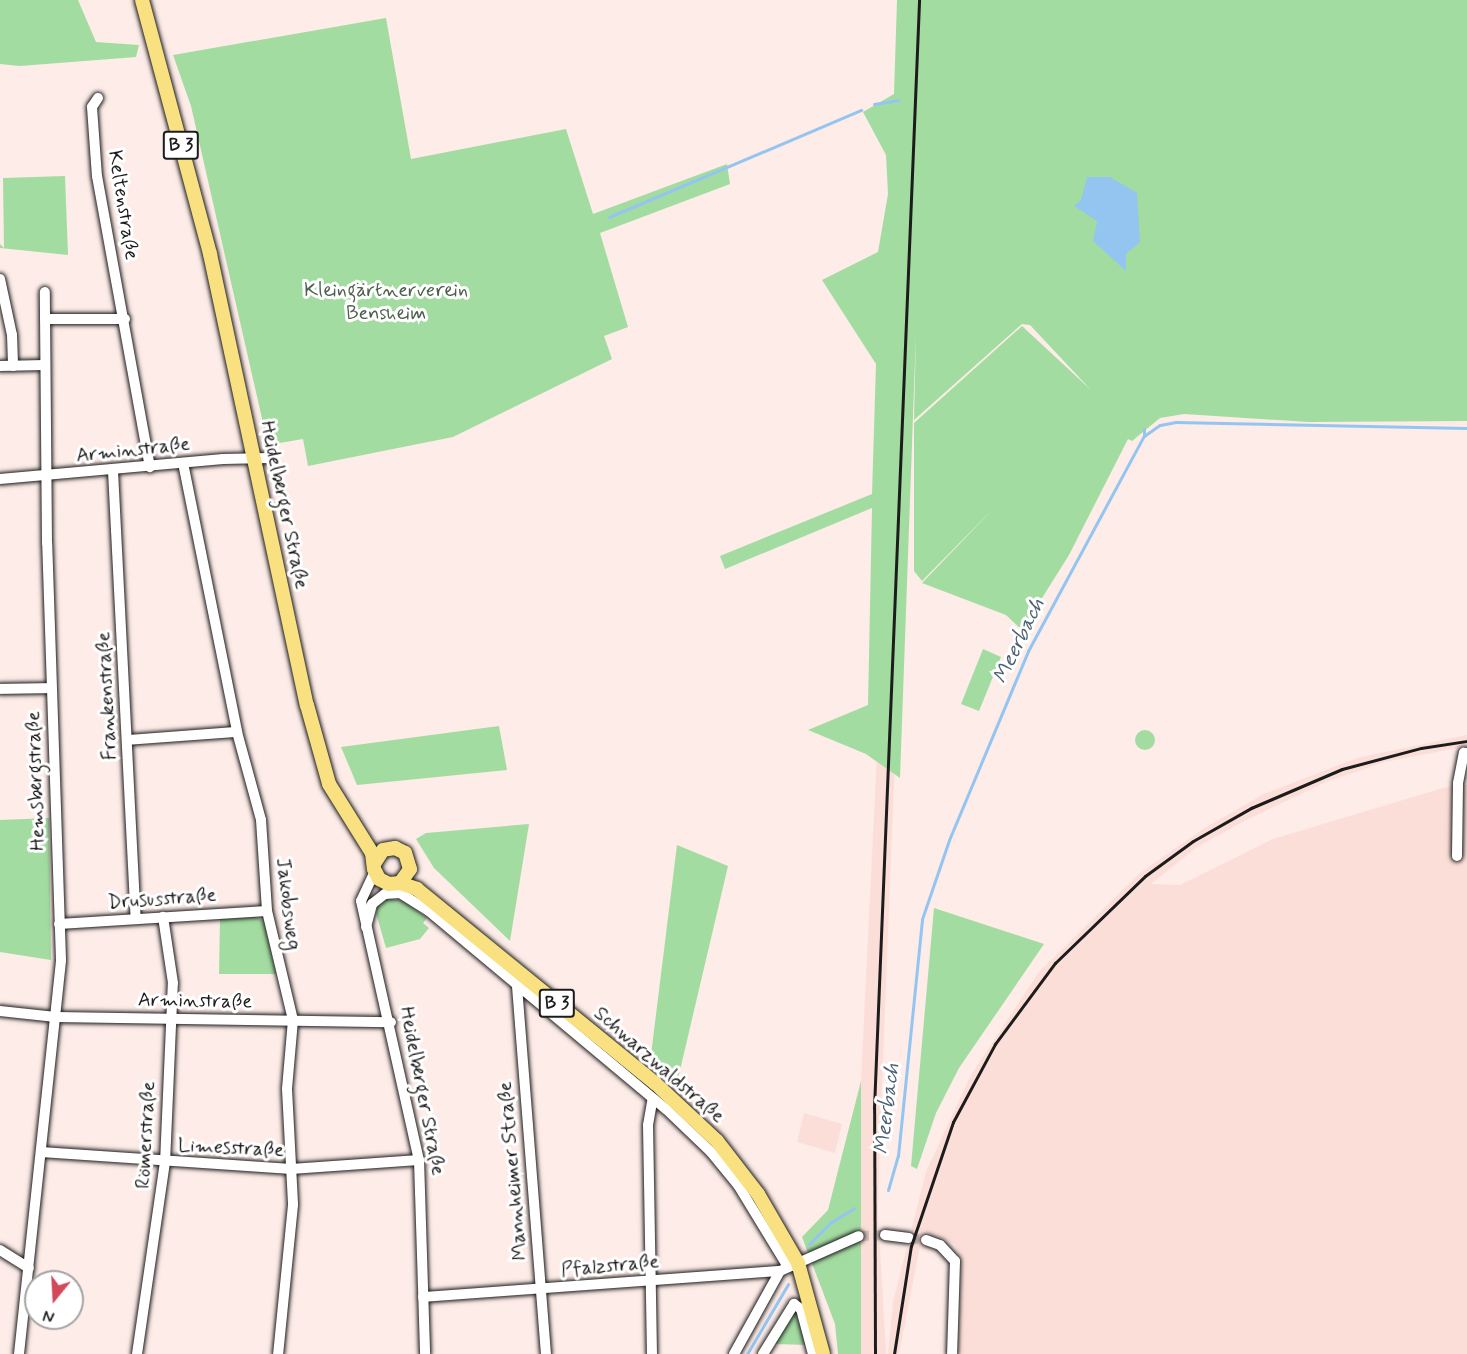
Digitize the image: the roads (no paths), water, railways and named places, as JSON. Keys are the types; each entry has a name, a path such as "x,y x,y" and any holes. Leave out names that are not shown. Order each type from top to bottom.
{"main road":[{"name":"Heidelberger Straße","path":"142,0 262,459 307,705 323,763 336,798 372,853 375,867 399,880 410,863 405,853 395,848 385,850 375,867"},
{"name":"Heidelberger Straße","path":"323,763 354,814 385,850"},
{"name":"Schwarzwaldstraße","path":"399,880 417,889 693,1117 758,1194 823,1354"}],"street":[{"name":"Keltenstraße","path":"98,98 92,107 96,168 150,467"},
{"path":"0,279 12,334 13,366"},
{"name":"Hemsbergstraße","path":"19,1354 56,1017 59,924 46,476 45,292"},
{"path":"45,320 125,319"},
{"path":"0,366 44,365"},
{"name":"Arminstraße","path":"0,479 262,459"},
{"name":"Jakobsweg","path":"183,464 237,732 261,820 267,911 293,1020 287,1089 291,1169 291,1240 278,1354"},
{"name":"Frankenstraße","path":"113,471 136,918"},
{"path":"0,689 51,688"},
{"path":"127,740 237,732"},
{"path":"1457,856 1458,783 1467,753"},
{"name":"Heidelberger Straße","path":"375,867 361,901 391,1022 418,1160 425,1354"},
{"path":"362,910 373,891 399,880"},
{"name":"Schwarzwaldstraße","path":"366,927 375,900 385,894 400,893 429,911 653,1098 711,1152 738,1185 788,1267"},
{"name":"Drususstraße","path":"59,924 267,911"},
{"name":"Römerstraße","path":"137,1354 165,1163 173,983 163,916"},
{"name":"Mannheimer Straße","path":"517,986 546,1354"},
{"name":"Arminstraße","path":"0,1011 56,1017 391,1022"},
{"path":"652,1354 648,1125 653,1098"},
{"name":"Limesstraße","path":"41,1152 165,1163 291,1169 418,1160"},
{"path":"885,1235 909,1238"},
{"name":"Pfalzstraße","path":"423,1297 651,1281 788,1267 859,1236"},
{"path":"926,1240 940,1245 955,1261 952,1354"},
{"path":"0,1250 28,1268"},
{"path":"734,1354 788,1267"},
{"path":"763,1354 794,1304 801,1309 813,1354"}],"water":[{"path":"1087,177 1110,177 1137,193 1140,242 1126,254 1126,271 1093,241 1097,221 1074,206 1081,200"}],"waterway":[{"path":"874,104 899,100"},
{"path":"609,217 861,110"},
{"name":"Meerbach","path":"888,1190 898,1156 922,919 949,840 1028,651 1144,436 1160,425 1176,422 1467,428"},
{"name":"Meerbach","path":"1144,429 1144,436"},
{"name":"Meerbach","path":"809,1244 830,1223 854,1208"},
{"name":"Meerbach","path":"747,1354 788,1284"}],"tunnel":[{"path":"859,1236 885,1235"},
{"path":"909,1238 926,1240"}],"railway":[{"path":"875,1354 874,1108 919,0"},
{"path":"894,1354 911,1246 953,1122 995,1044 1055,963 1145,876 1193,841 1251,808 1342,769 1421,748 1467,741"}],"park label":[{"name":"Kleingärtnerverein Bensheim","path":"386,302"}]}
